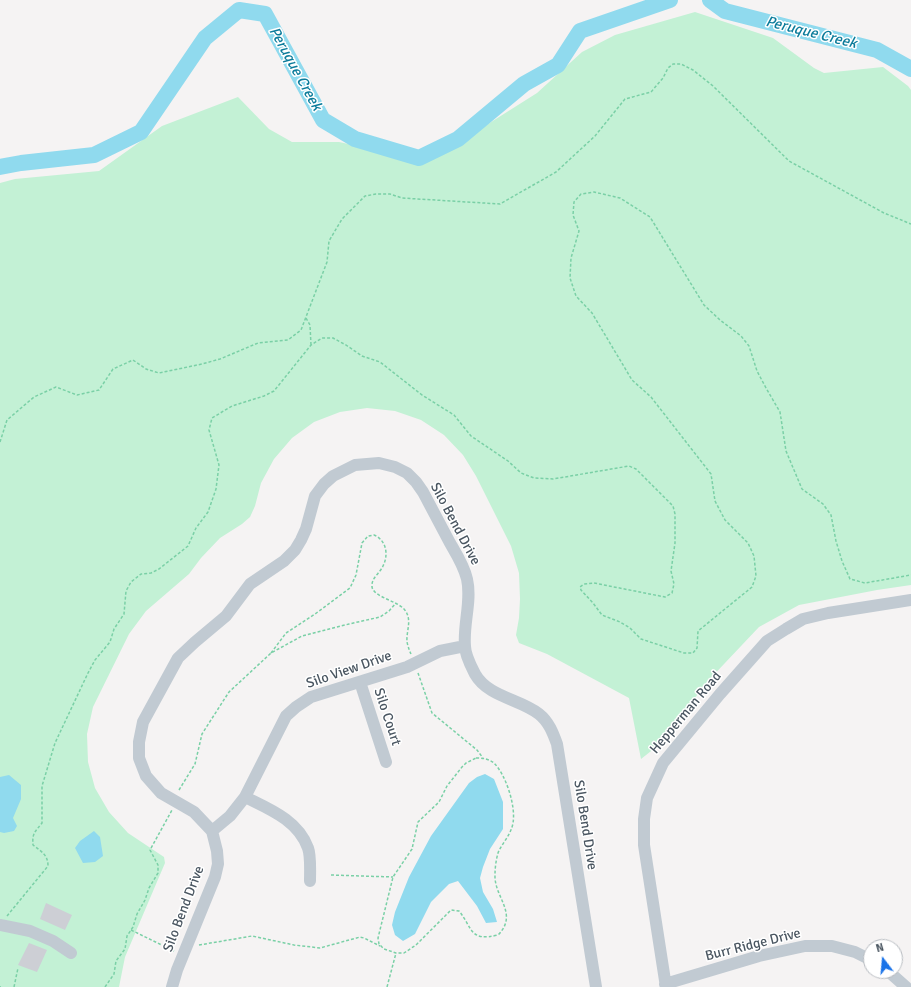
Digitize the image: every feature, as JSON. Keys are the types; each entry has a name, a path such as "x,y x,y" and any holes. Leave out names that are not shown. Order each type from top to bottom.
{"street":[{"name":"Silo Bend Drive","path":"172,987 177,970 215,877 218,864 217,851 212,831 194,812 160,793 146,776 139,758 139,742 143,722 178,658 226,616 250,584 284,561 294,550 306,529 315,496 324,484 333,476 355,465 379,463 401,470 416,482 423,492 459,560 467,579 468,592 464,646 476,676 484,685 494,692 529,707 539,714 548,723 553,733 557,744 596,987"},
{"name":"Hepperman Road","path":"666,985 644,838 644,819 647,798 663,763 720,694 767,641 786,628 803,619 828,613 911,600"},
{"name":"Silo View Drive","path":"212,831 230,816 245,797 286,716 296,706 311,697 407,667 440,651 464,646"},
{"name":"Silo Court","path":"360,682 386,762"},
{"path":"245,797 283,816 299,831 309,848 310,881"},
{"path":"3,922 30,930 53,941 71,953"},
{"name":"Burr Ridge Drive","path":"666,985 759,956 805,946 832,946 855,952 863,956"},
{"path":"897,979 906,987"}],"path":[{"path":"0,442 8,420 34,397 56,387 77,395 99,390 113,369 133,360 146,368 159,373 220,359 258,343 288,340 301,330 306,318 328,262 329,241 342,219 365,196 390,194 402,198 500,204 556,172 595,136 625,99 651,92 663,78 668,68 674,64 681,64 693,70 713,86 788,161 884,213 911,224"},
{"path":"3,922 48,866 48,859 33,845 33,833 42,823 42,786 47,767 55,743 88,673 95,660 110,642 114,629 124,614 126,591 131,582 141,574 151,573 159,569 188,546 196,528 208,512 216,489 219,465 209,430 212,418 232,406 264,396 274,391 312,345 322,338 333,338 346,344 362,356 380,362 422,395 454,415 471,436 508,461 521,473 534,478 553,479 630,466 636,469 673,506 676,514 675,543 670,572 674,584 672,593 665,597 594,583 580,586 581,590 602,615 620,622 630,628 641,638 684,653 692,652 697,648 698,631 752,586 756,576 754,556 748,543 725,520 715,501 711,474 651,397 632,380 592,313 576,296 570,278 571,258 579,231 573,215 574,202 581,194 594,192 620,198 650,217 704,305 720,320 741,336 749,346 757,371 780,412 786,451 802,489 823,504 831,515 836,541 842,561 850,579 865,583 911,574"},
{"path":"306,318 310,325 312,345"},
{"path":"271,654 286,633 350,588 356,575 362,543 365,538 374,535 380,538 383,542 386,553 384,565 373,579 372,587 377,595 396,603 405,610 408,623 407,641 412,657"},
{"path":"179,790 195,764 202,734 221,703 229,692 271,654 302,636 380,617 389,611 396,603"},
{"path":"416,669 432,713 477,750 483,758"},
{"path":"197,945 252,936 294,946 320,948 360,937 384,949 396,953 404,953 412,948 435,927 445,914 451,910 459,911 472,932 477,935 498,935 505,923 507,912 495,880 495,870 498,853 508,837 513,823 512,806 507,786 498,768 489,760 483,758 472,760 462,767 448,786 439,802 421,818 417,825 412,849 393,877 378,938 381,947"},
{"path":"105,987 114,974 116,961 124,949 127,936 159,870 150,850 174,807"},
{"path":"331,875 393,877"},
{"path":"131,930 178,952"},
{"path":"387,987 396,953"},
{"path":"14,987 18,968"}],"green space":[{"path":"695,12 773,38 814,68 824,73 883,67 911,90 911,585 799,605 759,627 707,682 660,744 641,759 629,698 547,654 519,643 516,635 520,599 519,573 511,546 476,476 463,455 444,435 421,420 395,411 367,408 340,412 314,422 292,438 274,459 261,483 255,506 250,517 220,538 201,558 189,574 146,611 129,634 93,707 87,734 88,762 95,788 109,812 128,833 164,857 165,863 125,957 119,987 0,987 0,183 15,179 99,171 162,126 238,97 269,129 292,142 339,142 396,154 418,165 450,148 537,93 582,52 615,35"}],"water":[{"path":"485,774 494,779 503,802 503,829 490,849 480,878 483,892 493,909 497,922 486,923 477,906 458,881 449,884 431,902 415,934 403,941 395,935 392,925 395,912 409,877 431,836 469,783 477,777"},
{"path":"9,775 21,785 21,799 13,818 17,826 14,831 4,833 0,832 0,777"},
{"path":"94,831 100,837 103,856 95,862 83,863 75,848 80,841"}],"building":[{"path":"46,903 72,915 65,930 40,919"},
{"path":"29,943 47,950 37,972 18,965"}],"waterway":[{"name":"Peruque Creek","path":"0,167 21,163 94,155 141,132 205,38 239,10 265,14 323,120 355,139 419,158 458,139 524,84 558,65 580,31 670,0"},
{"name":"Peruque Creek","path":"710,0 725,11 877,50 911,69"}]}
